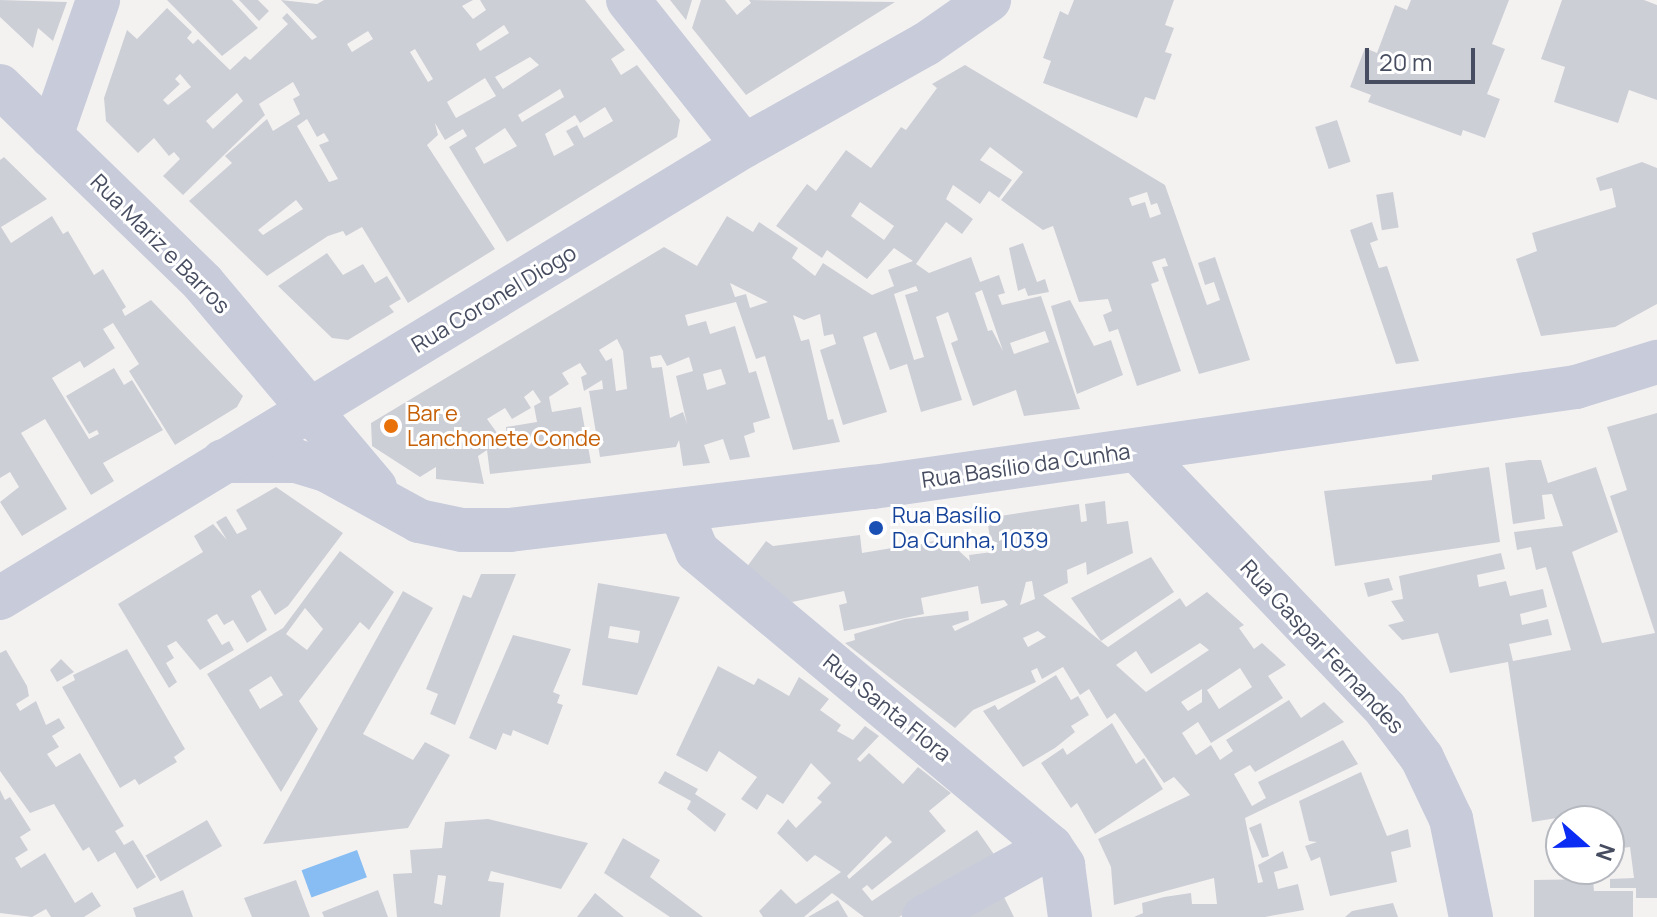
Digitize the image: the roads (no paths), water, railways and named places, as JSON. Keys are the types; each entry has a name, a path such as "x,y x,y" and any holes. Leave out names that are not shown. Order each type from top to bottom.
{"street":[{"path":"51,136 98,0"},
{"path":"628,0 744,146"},
{"name":"Rua Coronel Diogo","path":"0,598 744,146 926,44 989,0"},
{"name":"Rua Mariz e Barros","path":"0,86 203,283 311,410"},
{"name":"Rua Basílio da Cunha","path":"223,461 296,461 326,470 419,521 462,530 510,530 681,512 1138,451 1576,387 1657,362"},
{"name":"Rua Basílio da Cunha","path":"311,410 392,508"},
{"name":"Rua Gaspar Fernandes","path":"1138,451 1386,710 1422,758 1451,819 1471,917"},
{"name":"Rua Santa Flora","path":"681,512 697,551 1051,847 1063,865 1070,917"},
{"path":"924,917 1051,847"}],"water":[{"path":"357,850 367,877 311,897 302,870"}],"place":[{"name":"Bar e Lanchonete Conde","path":"391,426"},
{"name":"Rua Basílio Da Cunha, 1039","path":"876,528"}]}
